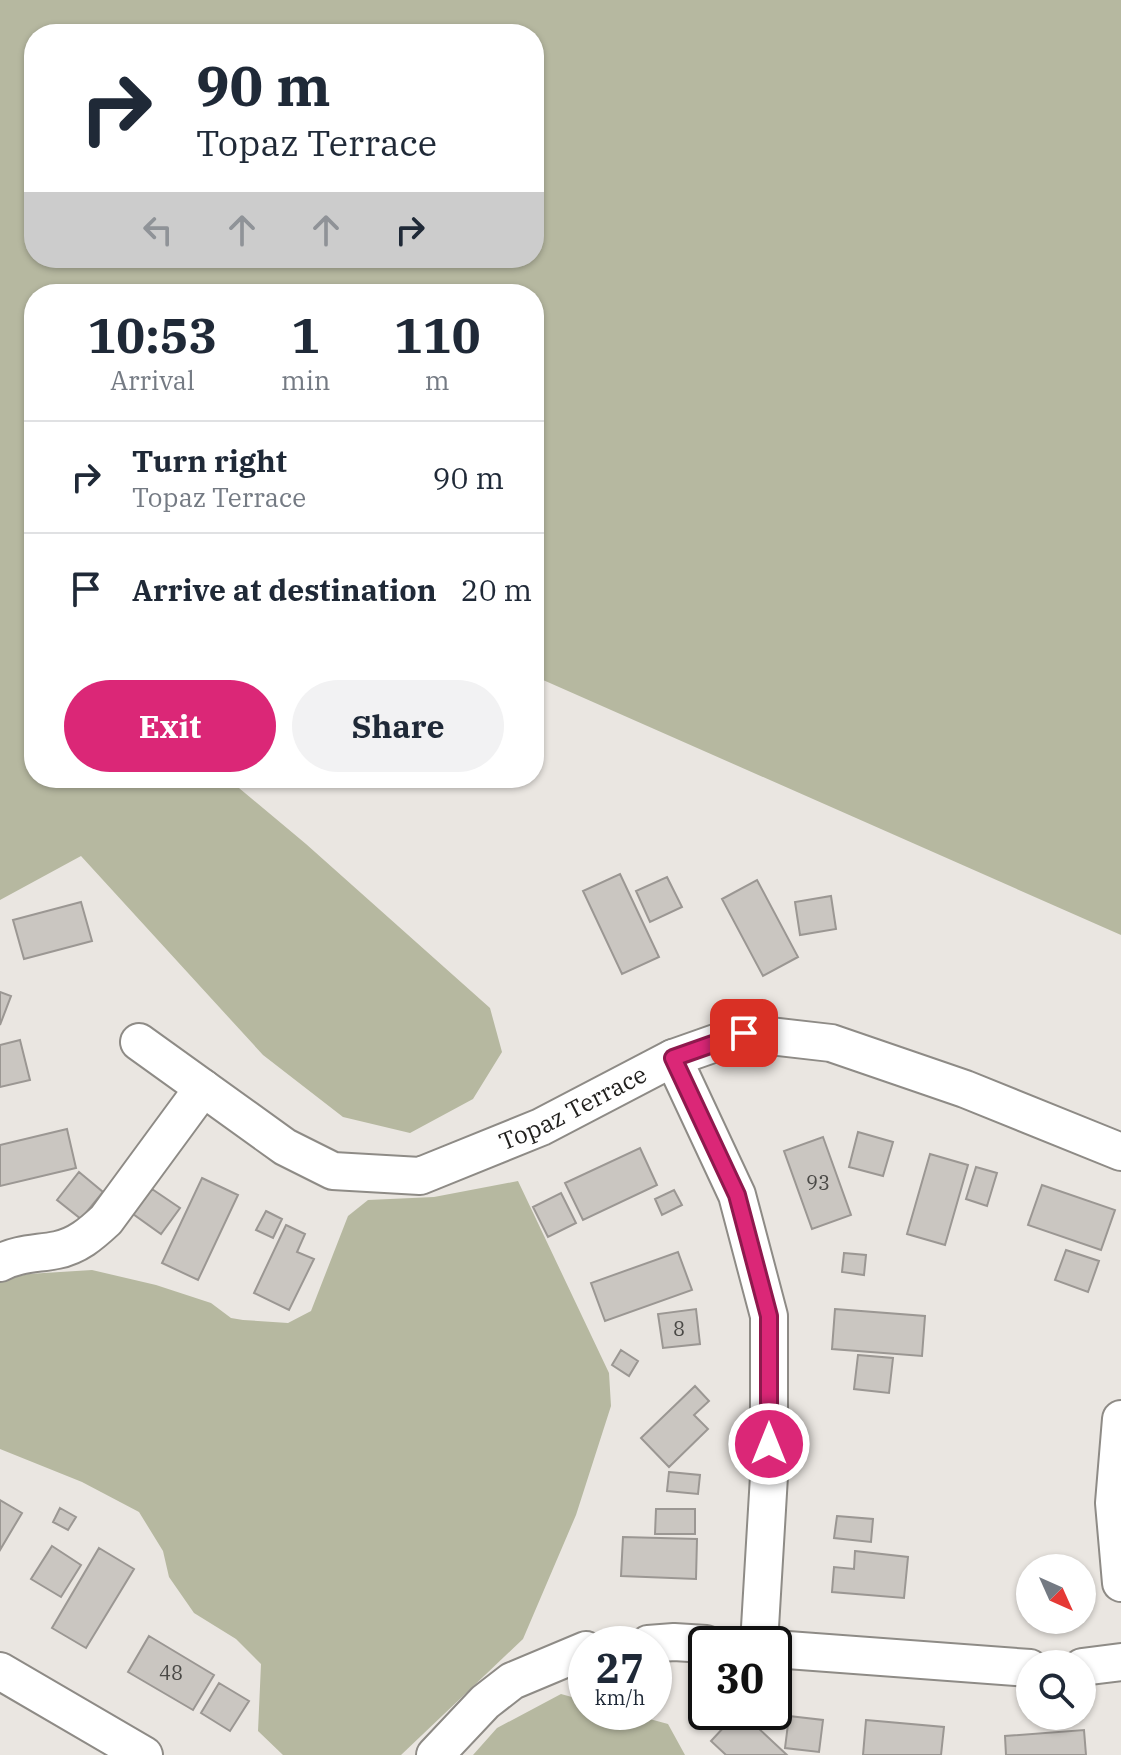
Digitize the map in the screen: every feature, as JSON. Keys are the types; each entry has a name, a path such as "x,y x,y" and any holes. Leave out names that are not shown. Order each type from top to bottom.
{"street":[{"name":"Topaz Terrace","path":"139,1042 285,1147 333,1171 420,1176 541,1127 673,1058 744,1033 831,1043 965,1089 1121,1152"},
{"path":"673,1058 737,1195 769,1316 769,1476 760,1626"},
{"path":"0,1263 29,1253 57,1250 92,1234 106,1220 203,1088"},
{"path":"1121,1419 1114,1503 1121,1583"},
{"path":"792,1650 1016,1667"},
{"path":"435,1755 485,1702 512,1681 568,1658"},
{"path":"1096,1665 1121,1662"},
{"path":"0,1671 144,1755"}],"green space":[{"path":"0,0 1121,0 1121,935 544,680 544,284 24,284 24,788 239,788 490,1008 502,1052 473,1099 410,1133 343,1117 263,1055 81,856 0,900"},
{"path":"518,1181 609,1373 611,1406 576,1515 523,1639 401,1755 283,1755 258,1731 261,1664 236,1639 194,1613 169,1577 163,1551 139,1512 82,1482 0,1449 0,1281 28,1274 92,1270 156,1285 211,1303 231,1318 288,1323 311,1311 348,1216 368,1200 434,1197"},
{"path":"561,1694 568,1696 568,1730 671,1730 685,1755 473,1755 497,1728"}],"building":[{"path":"620,874 659,957 622,974 583,891"},
{"path":"667,877 682,907 650,922 636,891"},
{"path":"757,880 798,957 763,976 722,899"},
{"path":"831,896 836,929 800,935 795,902"},
{"path":"81,902 92,941 24,959 13,920"},
{"path":"0,992 11,996 0,1025"},
{"path":"20,1040 30,1080 0,1087 0,1045"},
{"path":"67,1129 76,1168 0,1186 0,1145"},
{"path":"858,1132 893,1142 883,1176 849,1167"},
{"path":"823,1137 851,1215 812,1229 784,1151"},
{"path":"640,1148 657,1185 583,1220 565,1183"},
{"path":"930,1154 968,1165 945,1245 907,1234"},
{"path":"976,1167 997,1173 987,1206 966,1199"},
{"path":"79,1172 103,1192 81,1219 57,1200"},
{"path":"202,1178 238,1195 198,1280 162,1263"},
{"path":"1042,1185 1115,1210 1101,1250 1028,1225"},
{"path":"152,1189 180,1208 161,1234 133,1214"},
{"path":"674,1190 682,1205 662,1215 655,1199"},
{"path":"561,1193 576,1223 548,1237 533,1207"},
{"path":"266,1211 282,1219 273,1238 256,1230"},
{"path":"286,1225 305,1234 297,1252 314,1259 289,1310 254,1293"},
{"path":"1066,1250 1099,1261 1088,1292 1055,1280"},
{"path":"678,1252 692,1290 605,1321 591,1283"},
{"path":"844,1253 866,1255 864,1275 842,1272"},
{"path":"696,1309 700,1344 663,1348 658,1314"},
{"path":"835,1309 925,1316 922,1356 832,1349"},
{"path":"621,1350 638,1361 629,1376 612,1365"},
{"path":"858,1355 893,1358 889,1393 854,1389"},
{"path":"695,1386 709,1401 694,1415 708,1429 669,1467 641,1438"},
{"path":"669,1472 700,1475 698,1494 667,1491"},
{"path":"0,1500 22,1513 0,1550"},
{"path":"60,1508 76,1517 68,1530 53,1522"},
{"path":"656,1509 695,1509 695,1534 655,1534"},
{"path":"837,1516 873,1519 871,1542 834,1538"},
{"path":"623,1537 697,1539 696,1579 621,1576"},
{"path":"52,1546 81,1565 61,1597 31,1579"},
{"path":"99,1548 134,1569 86,1648 52,1628"},
{"path":"855,1551 908,1557 904,1598 832,1592 834,1567 854,1569"},
{"path":"149,1636 214,1675 193,1710 128,1672"},
{"path":"219,1683 249,1701 230,1731 201,1713"},
{"path":"792,1716 823,1720 819,1752 785,1748 787,1730 792,1730"},
{"path":"866,1720 944,1727 941,1755 863,1755"},
{"path":"721,1730 760,1730 787,1755 726,1755 711,1741"},
{"path":"1084,1730 1086,1755 1006,1755 1005,1736"}],"route":[{"path":"744,1033 673,1058 737,1195 769,1316 769,1444"}]}
